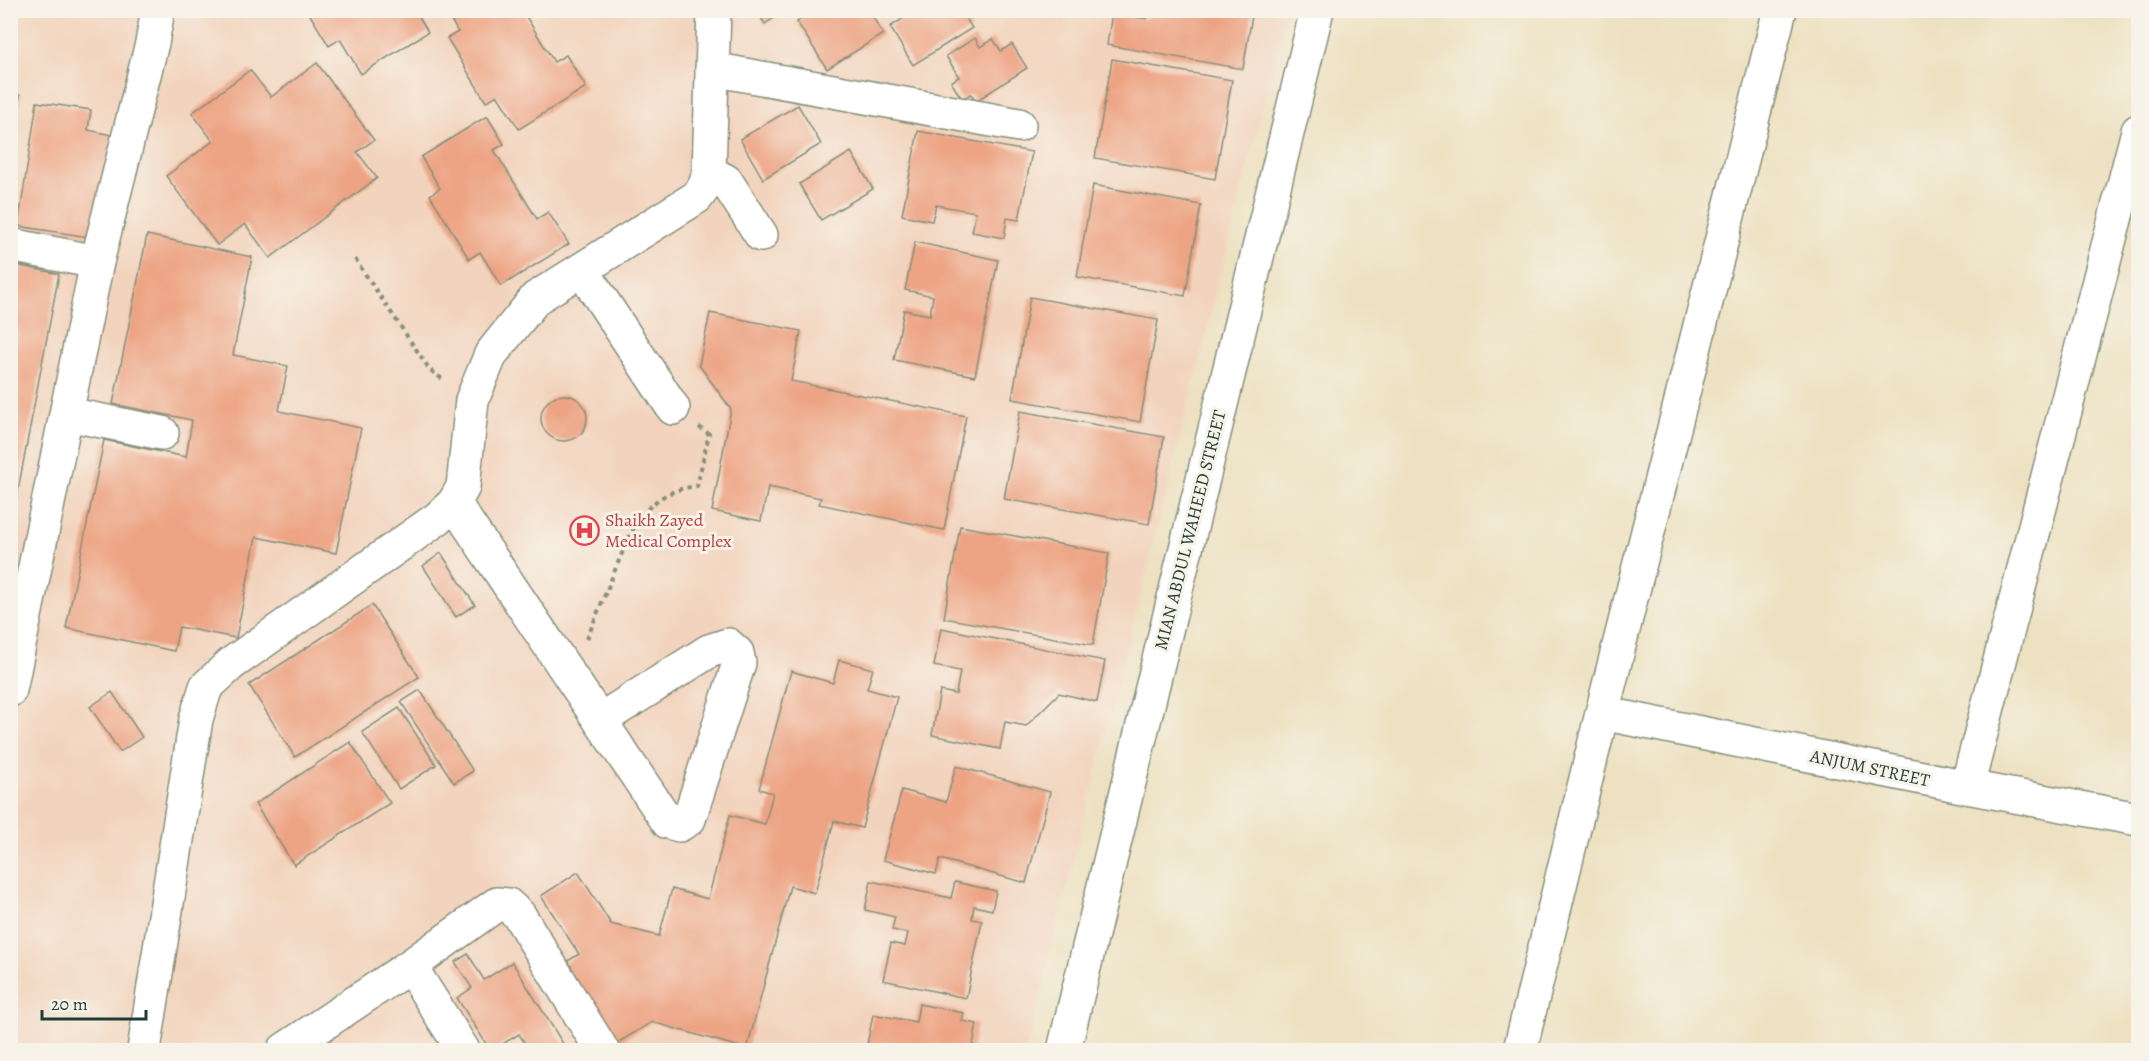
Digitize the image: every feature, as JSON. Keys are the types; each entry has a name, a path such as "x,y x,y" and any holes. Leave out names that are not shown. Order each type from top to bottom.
{"street":[{"path":"10,690 15,646 67,414 98,262 152,43 158,10"},
{"path":"144,1050 196,719 206,687 231,664 438,518 454,503 463,487 472,400 491,354 536,298 697,197 705,186 709,172 714,10"},
{"name":"MIAN ABDUL WAHEED STREET","path":"1064,1050 1317,10"},
{"path":"1520,1050 1602,713 1780,10"},
{"path":"712,69 1019,125"},
{"path":"1967,788 2139,131"},
{"path":"709,172 726,181 761,235"},
{"path":"10,245 98,262"},
{"path":"582,270 673,408"},
{"path":"67,414 162,433"},
{"path":"454,503 668,822 679,825 690,819 739,663 737,653 728,645 709,651 600,720"},
{"name":"ANJUM STREET","path":"1602,713 1967,788 2139,819"},
{"path":"284,1050 498,904 508,905 519,915 602,1050"},
{"path":"410,966 463,1050"}],"path":[{"path":"355,259 430,370 472,400"},
{"path":"562,664 581,653 634,525 639,518 655,501 685,488 697,486 709,434 673,408"}],"shaded area":[{"name":"Shaikh Zayed Medical Complex","path":"10,11 1287,11 1026,1050 11,1050"}],"building":[{"path":"105,10 130,10 129,16"},
{"path":"307,10 415,10 428,32 361,74 340,39 329,46"},
{"path":"445,10 522,10 554,62 566,55 586,87 519,129 497,95 486,102 447,38 458,32"},
{"path":"756,10 786,10 765,24"},
{"path":"815,10 869,10 883,34 827,69 797,22"},
{"path":"916,10 961,10 972,28 913,65 890,27"},
{"path":"1149,10 1253,10 1243,69 1107,45 1112,13 1147,19"},
{"path":"975,38 980,47 993,39 1001,51 1012,44 1027,68 976,101 971,94 962,99 951,82 959,77 946,56"},
{"path":"1112,59 1232,80 1215,179 1095,158"},
{"path":"317,63 374,140 357,152 377,178 270,258 245,224 217,245 166,176 213,141 192,113 250,70 271,97"},
{"path":"10,93 20,95 12,148 10,148"},
{"path":"37,102 91,110 88,130 112,135 95,238 18,226"},
{"path":"798,105 821,144 763,179 740,139"},
{"path":"487,116 504,144 494,150 537,219 548,212 569,244 501,286 480,252 469,259 430,195 440,188 421,157"},
{"path":"918,131 1032,152 1019,220 1007,218 1004,238 972,232 976,212 936,205 932,221 902,215"},
{"path":"851,152 873,189 821,220 799,184"},
{"path":"1093,185 1201,205 1185,296 1077,277"},
{"path":"147,235 252,257 233,355 288,366 279,411 361,428 336,553 256,537 236,638 179,627 174,651 66,628 104,440 186,457 192,420 113,404"},
{"path":"915,242 998,260 975,376 894,360 904,310 930,315 933,296 905,290"},
{"path":"10,264 59,274 12,522 10,522"},
{"path":"1030,297 1158,320 1140,422 1012,399"},
{"path":"710,313 801,331 791,381 966,416 944,530 819,504 821,498 768,487 761,521 712,511 731,409 699,365"},
{"path":"564,395 580,402 587,418 580,434 564,441 548,434 541,418 548,402"},
{"path":"1020,411 1164,437 1149,524 1004,499"},
{"path":"960,526 1109,553 1093,645 944,618"},
{"path":"441,553 475,605 456,617 423,566"},
{"path":"372,605 419,677 295,757 249,685"},
{"path":"941,628 1105,661 1097,702 1059,693 1026,726 1005,722 1000,749 932,735 940,691 956,694 960,671 934,666"},
{"path":"839,660 873,669 867,689 897,697 862,828 834,821 815,893 790,886 747,1049 652,1022 614,1045 563,964 579,954 541,896 578,872 611,924 659,936 672,889 708,899 730,815 765,824 773,793 759,789 791,671 833,683"},
{"path":"420,690 473,771 454,783 401,702"},
{"path":"112,692 142,737 120,752 90,707"},
{"path":"399,708 436,765 399,789 362,732"},
{"path":"350,742 390,803 294,865 255,804"},
{"path":"956,766 1050,792 1026,883 940,859 936,874 883,860 902,790 946,802"},
{"path":"871,881 951,898 955,882 996,891 992,910 974,906 972,919 982,921 966,998 883,980 891,943 905,946 908,933 892,930 895,917 865,910"},
{"path":"468,954 484,980 512,962 567,1050 529,1050 519,1034 490,1050 457,998 472,988 455,962"},
{"path":"919,1004 964,1013 962,1021 977,1024 972,1050 866,1050 873,1014 916,1022"}],"place":[{"name":"Shaikh Zayed Medical Complex","path":"584,530"}]}
